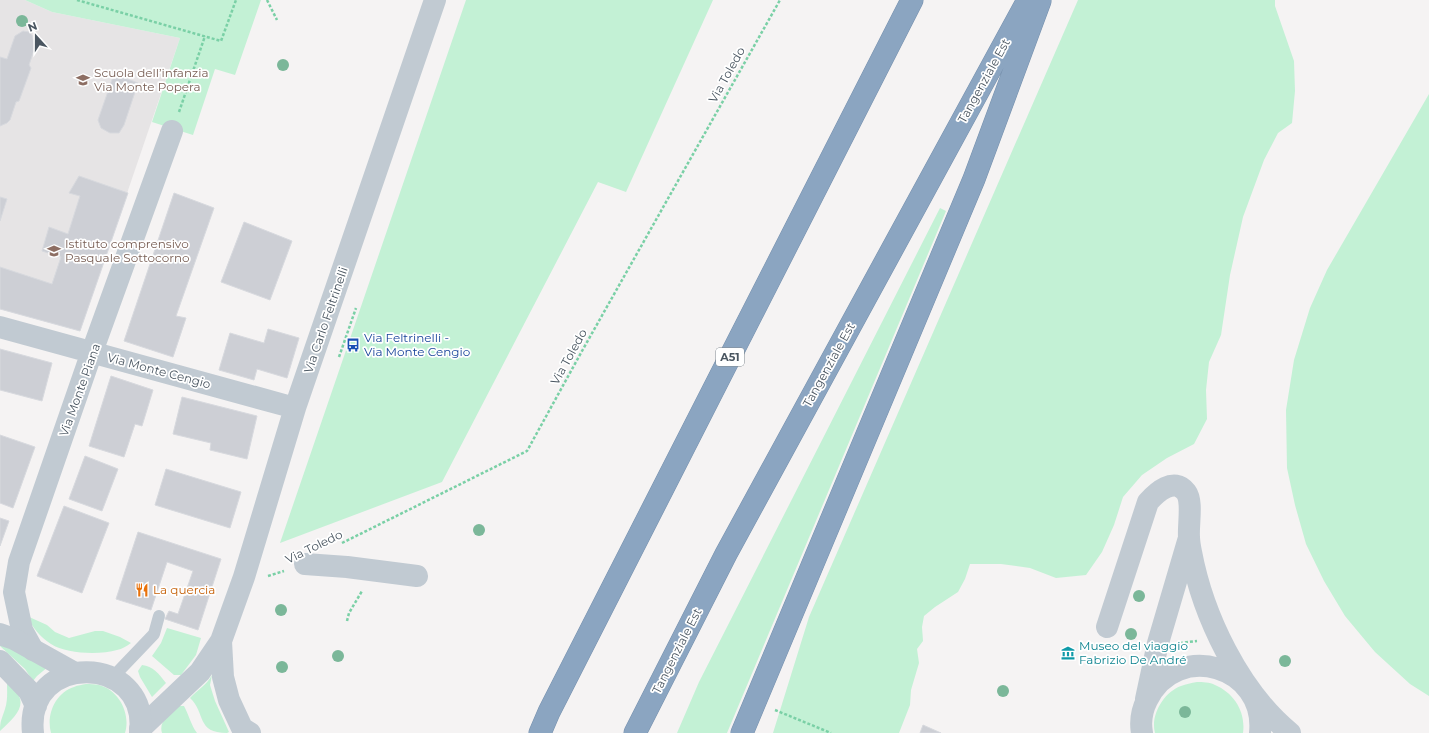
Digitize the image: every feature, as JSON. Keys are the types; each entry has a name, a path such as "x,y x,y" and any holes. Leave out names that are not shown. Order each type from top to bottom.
{"highway":[{"name":"A51","path":"540,733 549,712 912,0"},
{"name":"Tangenziale Est","path":"635,733 726,554 1028,0"},
{"path":"742,733 974,179 1040,0"},
{"path":"535,733 549,712"}],"street":[{"name":"Via Carlo Feltrinelli","path":"140,731 200,672 221,641 244,577 296,408 435,0"},
{"name":"Via Monte Piana","path":"33,650 22,630 14,592 19,562 92,352 172,131"},
{"name":"Via Monte Cengio","path":"0,327 296,408"},
{"path":"1107,627 1148,502 1161,489 1169,486 1178,486 1185,490 1188,496 1189,538 1198,577 1211,616 1233,662 1254,698 1259,710 1261,723 1260,733"},
{"path":"1142,733 1144,708 1151,671 1158,642 1189,538"},
{"path":"305,564 366,569 417,576"},
{"path":"0,634 14,639 75,673"},
{"name":"Via Carlo Feltrinelli","path":"221,641 224,677 229,700 242,728 250,733"},
{"path":"0,661 29,691 35,717"},
{"path":"1136,733 1144,708 1151,693 1158,684 1172,673 1187,667 1202,666 1218,668 1236,676 1273,717 1290,733"},
{"path":"19,733 35,717 43,694 52,684 62,677 75,673 94,672 101,673 112,678 128,691 134,699 140,718 140,731"}],"lane":[{"path":"112,678 154,634 159,616"}],"path":[{"path":"77,0 221,41 236,0"},
{"path":"268,0 277,20"},
{"name":"Via Toledo","path":"342,544 527,451 780,0"},
{"path":"172,131 205,36"},
{"path":"339,358 356,308"},
{"name":"Via Toledo","path":"244,577 270,576 305,564"},
{"path":"347,621 348,613 363,588 366,569"},
{"path":"1175,644 1203,640"},
{"path":"771,716 774,710 831,733"}],"shaded area":[{"path":"0,0 25,0 52,12 180,38 80,331 0,309"}],"green space":[{"path":"25,0 261,0 235,75 215,69 193,135 152,122 180,38 52,12"},
{"path":"466,0 713,0 626,192 598,182 442,482 280,543"},
{"path":"1078,0 1275,0 1275,6 1294,61 1295,91 1292,123 1278,133 1264,160 1243,217 1230,275 1221,335 1209,362 1206,390 1207,419 1194,444 1167,458 1142,475 1123,497 1114,525 1102,552 1086,575 1056,578 1030,568 1001,564 970,564 965,579 958,592 924,616 922,627 923,641 917,649 919,663 911,690 910,705 899,733 773,733 809,617"},
{"path":"1429,94 1429,696 1410,684 1375,652 1345,616 1324,581 1306,544 1295,505 1287,468 1286,410 1294,360 1310,308 1327,270"},
{"path":"940,208 946,211 727,733 677,733 699,682"},
{"path":"27,616 47,625 55,632 69,638 95,631 103,631 131,643 119,650 102,653 83,653 65,650 51,644 43,638 31,624"},
{"path":"167,628 201,638 196,655 181,675 174,675 152,656 161,643"},
{"path":"0,641 49,666 33,681 25,669 0,646"},
{"path":"142,665 153,669 166,683 152,697 138,671"},
{"path":"212,675 210,685 215,701 229,732 227,733 210,730 206,726 195,704 190,698 205,685"},
{"path":"7,682 15,689 21,702 17,713 0,731 7,702"},
{"path":"1197,682 1206,682 1222,688 1233,698 1243,718 1243,733 1155,733 1155,719 1164,699 1175,689"},
{"path":"86,684 106,688 118,697 125,711 125,733 51,733 51,712 57,699 67,690"},
{"path":"178,706 184,706 197,733 162,733 161,729 163,721"}],"building":[{"path":"23,31 29,32 32,35 35,47 29,65 31,68 19,101 16,102 10,120 0,126 0,57 7,59 15,36"},
{"path":"114,74 138,83 124,125 119,133 110,133 101,128 98,120"},
{"path":"79,176 128,193 80,331 0,309 0,267 52,284 61,257 42,251 49,227 68,234 80,196 69,193"},
{"path":"174,193 214,208 176,316 186,318 173,357 124,341"},
{"path":"0,197 7,199 0,221"},
{"path":"244,222 292,241 270,300 221,282"},
{"path":"268,329 299,338 287,378 257,369 254,380 219,370 230,333 264,343"},
{"path":"0,349 52,363 42,401 0,390"},
{"path":"111,376 153,390 142,426 135,424 124,457 89,446"},
{"path":"182,397 257,416 247,459 210,450 211,443 173,434"},
{"path":"0,435 35,447 13,508 0,503"},
{"path":"85,456 118,469 102,511 69,499"},
{"path":"166,469 241,492 230,528 155,505"},
{"path":"64,506 109,523 82,593 37,576"},
{"path":"0,518 9,521 0,546"},
{"path":"138,532 221,559 198,630 165,619 169,611 178,614 193,571 167,562 151,610 116,599"},
{"path":"923,725 941,733 920,733"}],"place":[{"name":"Scuola dell’infanzia Via Monte Popera","path":"83,80"},
{"name":"Istituto comprensivo Pasquale Sottocorno","path":"54,251"},
{"name":"Via Feltrinelli - Via Monte Cengio","path":"353,345"},
{"name":"La quercia","path":"142,590"},
{"name":"Museo del viaggio Fabrizio De André","path":"1068,653"}]}
